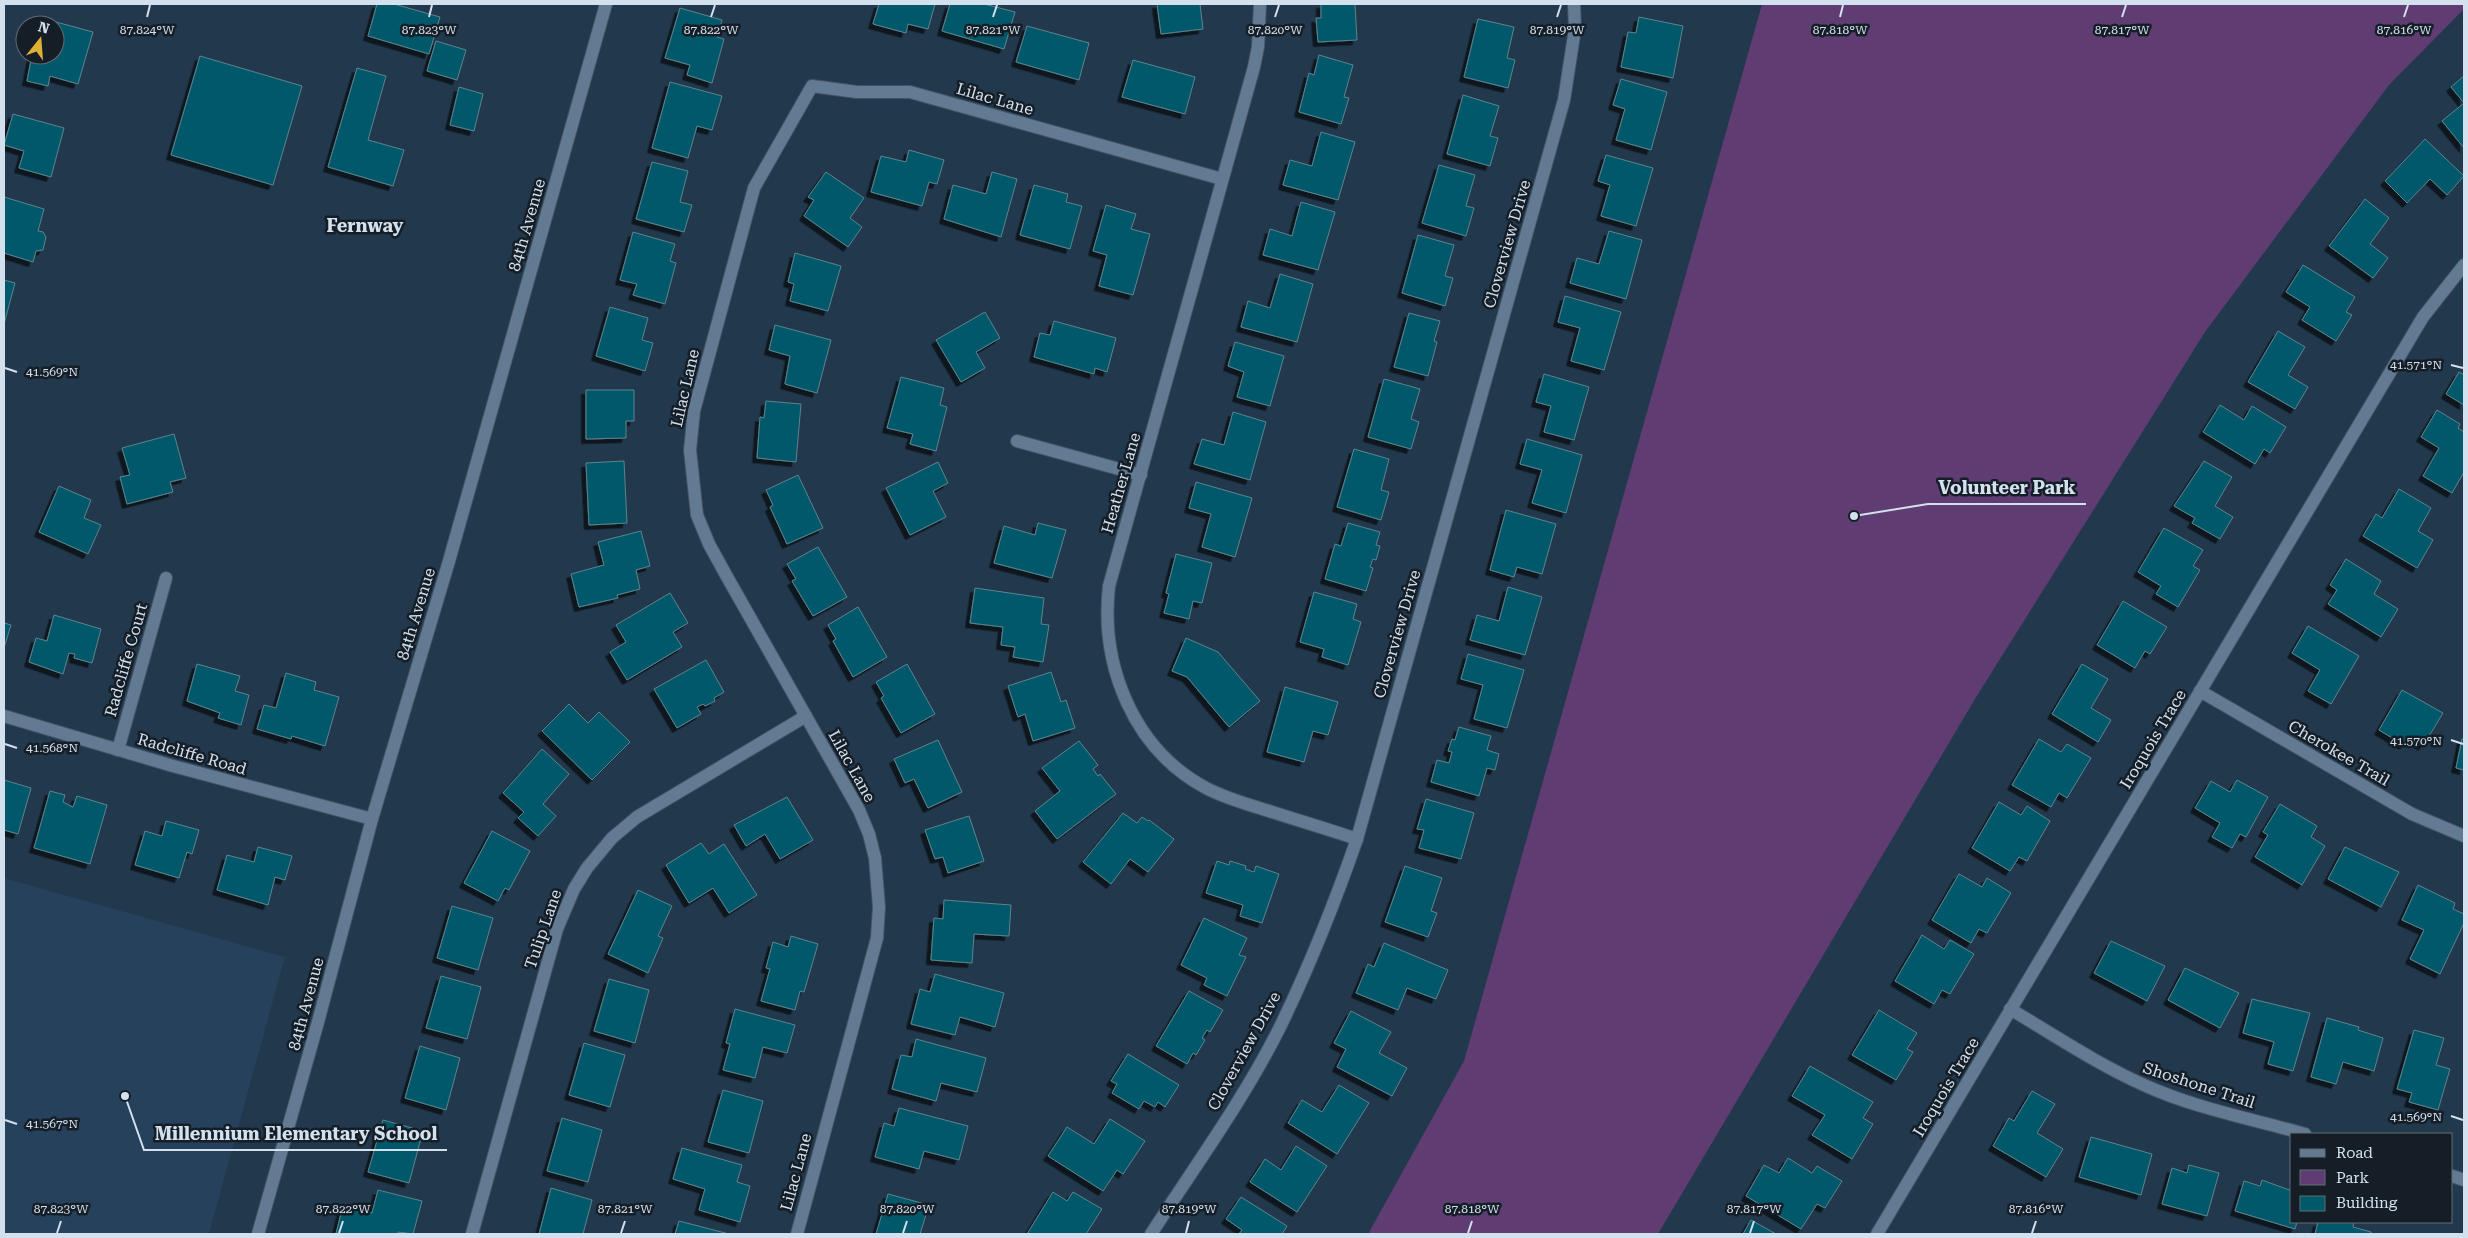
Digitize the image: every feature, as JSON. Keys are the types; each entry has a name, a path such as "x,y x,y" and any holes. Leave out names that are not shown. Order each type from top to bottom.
{"street":[{"name":"84th Avenue","path":"258,1234 316,1031 372,819 449,561 606,4"},
{"name":"Heather Lane","path":"1260,4 1258,47 1254,67 1109,586 1107,607 1108,637 1112,663 1120,690 1130,711 1147,737 1162,755 1205,788 1227,798 1357,839"},
{"name":"Cloverview Drive","path":"1151,1234 1240,1097 1280,1025 1344,877 1357,839 1564,100 1575,29 1574,4"},
{"name":"Lilac Lane","path":"797,1234 877,938 879,915 878,881 869,834 859,810 709,544 697,515 690,450 694,411 754,188 812,86 857,92 910,92 1222,179"},
{"name":"Iroquois Trace","path":"1877,1234 2423,318 2464,264"},
{"path":"1017,441 1141,475"},
{"name":"Radcliffe Court","path":"118,750 166,578"},
{"name":"Cherokee Trail","path":"2200,691 2412,814 2464,836"},
{"name":"Radcliffe Road","path":"4,716 118,750 372,819"},
{"name":"Tulip Lane","path":"472,1234 556,929 574,888 612,838 637,817 806,716"},
{"name":"Shoshone Trail","path":"2010,1009 2117,1073 2146,1086 2175,1097 2301,1133"}],"shaded area":[{"path":"4,878 285,957 209,1234 4,1234"}],"green space":[{"path":"1762,4 2464,4 2464,9 2389,85 2205,332 1975,699 1658,1234 1368,1234 1464,1061"}],"building":[{"path":"377,4 394,4 440,17 429,54 368,36"},
{"path":"879,4 935,4 928,29 908,24 906,33 873,24"},
{"path":"950,4 984,4 1015,12 1004,49 942,31"},
{"path":"1157,4 1200,4 1203,29 1161,34"},
{"path":"1321,4 1355,4 1357,40 1318,42 1316,18 1321,18"},
{"path":"680,8 722,20 717,37 724,39 712,83 687,75 690,65 665,58"},
{"path":"1639,17 1683,26 1673,78 1621,67 1628,32 1636,33"},
{"path":"1478,19 1514,27 1507,58 1515,60 1508,88 1464,77"},
{"path":"65,24 93,32 78,84 50,76 48,86 27,81 30,65 65,65"},
{"path":"1027,26 1089,43 1079,80 1016,62"},
{"path":"436,41 466,50 457,80 427,71"},
{"path":"1319,55 1353,65 1344,97 1349,98 1341,124 1299,112 1309,73 1314,75"},
{"path":"200,56 302,86 273,185 171,155"},
{"path":"1133,60 1195,77 1185,114 1122,97"},
{"path":"357,68 386,76 368,140 404,150 393,186 328,167"},
{"path":"2464,76 2464,103 2451,87"},
{"path":"1621,79 1667,92 1651,150 1616,140 1625,109 1613,105"},
{"path":"670,82 722,96 712,130 697,126 688,158 652,148"},
{"path":"459,87 483,94 474,131 450,125"},
{"path":"1463,95 1499,106 1490,136 1498,138 1490,166 1447,154"},
{"path":"2464,103 2464,148 2442,121"},
{"path":"13,114 64,128 51,177 19,168 24,151 4,145"},
{"path":"1321,132 1355,142 1338,200 1283,185 1290,160 1312,166"},
{"path":"2425,139 2464,176 2447,195 2430,179 2407,203 2385,181"},
{"path":"909,150 944,160 937,184 929,182 922,206 871,192 881,156 906,162"},
{"path":"1606,155 1653,168 1636,226 1601,216 1610,185 1598,181"},
{"path":"652,162 688,171 680,202 692,205 684,232 636,219"},
{"path":"1439,165 1475,175 1466,206 1474,208 1466,236 1422,223"},
{"path":"826,172 864,198 850,218 862,227 848,247 804,216 814,200 808,197"},
{"path":"992,172 1017,179 1001,237 944,219 953,185 986,194"},
{"path":"1034,185 1068,194 1066,202 1082,206 1070,249 1020,235"},
{"path":"4,197 44,209 38,231 43,232 46,237 43,250 36,251 33,262 4,253"},
{"path":"2365,199 2389,218 2370,244 2388,258 2373,278 2329,246"},
{"path":"1301,202 1335,212 1318,270 1263,255 1270,229 1292,236"},
{"path":"1106,205 1136,214 1131,229 1150,234 1133,295 1099,286 1107,255 1093,251"},
{"path":"1609,231 1642,240 1626,299 1570,283 1577,258 1599,264"},
{"path":"633,232 675,244 670,261 676,263 665,304 633,295 637,284 620,280"},
{"path":"1418,235 1454,245 1445,276 1453,278 1445,306 1402,293"},
{"path":"795,253 841,266 828,311 790,301 794,284 788,282"},
{"path":"2303,265 2355,297 2346,312 2352,315 2336,341 2302,320 2310,307 2286,292"},
{"path":"1280,274 1313,284 1297,342 1241,327 1248,301 1270,308"},
{"path":"4,280 15,283 4,324"},
{"path":"1565,296 1621,312 1604,370 1571,361 1580,328 1558,322"},
{"path":"610,307 648,318 642,340 653,343 645,371 596,356"},
{"path":"985,312 1000,338 976,352 985,368 961,382 936,340"},
{"path":"1409,313 1440,321 1434,341 1437,342 1428,376 1394,367"},
{"path":"1054,321 1116,338 1107,372 1095,368 1094,374 1034,357 1040,333 1050,335"},
{"path":"775,325 831,340 817,393 785,384 790,356 769,350"},
{"path":"2278,331 2305,347 2288,375 2308,387 2295,409 2248,382"},
{"path":"1235,342 1284,356 1270,406 1237,397 1244,372 1228,366"},
{"path":"2459,372 2464,375 2464,405 2446,394"},
{"path":"1544,374 1589,387 1574,440 1544,432 1551,406 1536,402"},
{"path":"901,377 944,388 940,405 947,407 936,451 910,444 913,434 887,428"},
{"path":"1384,379 1420,389 1411,419 1419,422 1411,449 1368,437"},
{"path":"586,390 634,390 634,421 626,421 626,438 586,439"},
{"path":"766,401 801,404 796,462 757,458 760,417 764,418"},
{"path":"2220,405 2244,420 2252,406 2286,427 2270,453 2264,449 2255,464 2203,432"},
{"path":"2437,410 2460,424 2458,428 2464,432 2464,472 2452,493 2423,476 2439,448 2421,437"},
{"path":"1233,412 1266,422 1250,480 1194,464 1202,439 1224,445"},
{"path":"174,434 186,478 170,482 173,492 127,504 120,477 130,475 122,448"},
{"path":"1527,439 1582,455 1566,513 1532,503 1542,470 1520,464"},
{"path":"1354,449 1389,459 1381,490 1389,492 1381,520 1337,507"},
{"path":"624,461 627,523 589,525 586,463"},
{"path":"2204,461 2232,477 2215,506 2233,517 2220,539 2192,523 2195,518 2174,506"},
{"path":"938,462 948,483 933,491 946,517 910,535 886,488"},
{"path":"798,475 823,528 787,544 770,507 773,505 766,490"},
{"path":"1196,482 1252,498 1235,557 1202,547 1211,514 1189,508"},
{"path":"59,486 91,500 84,518 101,525 88,554 39,532"},
{"path":"2399,489 2431,508 2418,531 2433,540 2417,568 2363,536 2376,514 2382,518"},
{"path":"1506,510 1556,524 1542,574 1517,567 1514,577 1490,570"},
{"path":"1038,523 1066,530 1052,578 994,563 1004,526 1035,535"},
{"path":"1348,523 1380,532 1376,545 1380,546 1376,560 1373,559 1370,567 1373,568 1366,591 1325,579 1335,544 1341,546"},
{"path":"2164,528 2203,550 2193,566 2200,570 2178,607 2156,594 2161,586 2138,572"},
{"path":"641,531 650,566 636,570 640,589 617,595 618,598 579,607 571,574 604,565 598,542"},
{"path":"818,547 847,597 813,616 792,581 796,579 787,564"},
{"path":"1176,554 1212,563 1202,603 1193,601 1189,619 1164,613 1169,594 1166,593"},
{"path":"2346,559 2381,581 2374,594 2398,609 2381,637 2328,604 2337,590 2330,585"},
{"path":"1508,587 1542,597 1525,655 1470,640 1477,615 1499,621"},
{"path":"975,588 1044,598 1041,624 1049,625 1043,662 1013,657 1015,647 1001,645 1003,627 970,623"},
{"path":"1314,592 1357,604 1353,619 1361,622 1348,665 1322,657 1324,649 1300,642"},
{"path":"670,593 688,623 673,632 682,647 627,680 610,652 626,642 616,625"},
{"path":"2123,601 2167,627 2150,654 2145,651 2135,668 2097,645"},
{"path":"858,607 887,657 853,677 833,641 836,639 828,625"},
{"path":"54,615 101,629 92,663 74,658 75,654 69,653 63,674 29,662 36,638 47,641"},
{"path":"4,623 11,625 4,648"},
{"path":"2308,626 2359,656 2331,704 2308,691 2320,670 2292,653"},
{"path":"1186,638 1218,652 1260,701 1229,727 1187,677 1172,671"},
{"path":"1468,654 1524,670 1507,728 1474,719 1483,685 1461,679"},
{"path":"706,660 724,692 714,698 715,701 705,706 703,704 697,707 701,714 677,728 654,689"},
{"path":"197,664 240,676 235,691 249,695 241,725 218,718 220,713 187,701"},
{"path":"907,664 935,714 901,733 881,698 884,696 876,682"},
{"path":"2082,664 2108,679 2091,708 2111,720 2098,742 2052,714"},
{"path":"1051,672 1061,702 1066,700 1075,728 1033,741 1025,714 1018,717 1008,686"},
{"path":"286,673 316,682 314,690 339,697 325,746 292,736 291,739 257,729 264,705 276,708"},
{"path":"1285,687 1338,702 1328,735 1313,731 1304,762 1267,752"},
{"path":"2402,690 2443,713 2423,746 2409,737 2404,745 2379,730"},
{"path":"569,704 588,723 599,712 630,742 592,780 542,731"},
{"path":"1459,727 1491,736 1487,750 1499,754 1495,770 1487,768 1479,796 1431,782 1437,760 1449,763 1452,752 1448,751 1452,739 1455,740"},
{"path":"2039,739 2061,752 2067,744 2091,758 2067,798 2059,793 2051,807 2012,785"},
{"path":"2462,739 2464,739 2464,770 2456,768"},
{"path":"938,740 962,792 928,808 914,779 905,783 894,759"},
{"path":"1079,741 1098,765 1093,769 1098,776 1100,774 1116,794 1057,839 1035,811 1060,791 1042,768"},
{"path":"542,749 569,774 543,804 556,816 538,836 518,818 524,812 503,793"},
{"path":"4,780 31,788 18,834 4,830"},
{"path":"2237,780 2268,797 2246,837 2240,834 2232,848 2212,837 2220,823 2195,808 2211,781 2230,792"},
{"path":"50,791 65,795 63,802 73,807 77,796 107,805 90,864 34,848"},
{"path":"787,797 813,840 780,859 765,834 746,846 734,825"},
{"path":"1426,799 1474,813 1461,859 1419,848 1424,830 1417,829"},
{"path":"1999,802 2021,815 2027,806 2050,821 2027,861 2019,857 2010,871 1972,848"},
{"path":"2280,804 2317,826 2311,837 2325,846 2302,885 2255,857 2268,835 2263,832"},
{"path":"1123,813 1137,823 1142,817 1149,820 1174,839 1148,872 1130,859 1111,884 1083,862"},
{"path":"969,816 984,861 948,873 943,857 935,859 925,830"},
{"path":"166,821 199,830 192,854 187,852 179,878 135,865 145,831 162,836"},
{"path":"492,831 530,851 509,890 505,888 498,901 464,883"},
{"path":"701,843 709,854 724,844 757,895 729,913 713,888 689,903 666,865"},
{"path":"258,847 292,856 285,880 275,877 268,905 217,890 227,855 254,862"},
{"path":"2345,847 2399,872 2381,907 2328,879"},
{"path":"1217,861 1229,865 1230,861 1246,866 1245,869 1254,872 1256,866 1279,874 1262,923 1240,916 1243,905 1206,893"},
{"path":"1405,866 1442,878 1431,911 1437,913 1428,937 1385,922"},
{"path":"1959,874 1982,887 1987,878 2011,893 1987,933 1979,929 1971,943 1932,920"},
{"path":"2418,885 2455,903 2453,909 2464,914 2464,923 2440,974 2410,959 2424,930 2402,920"},
{"path":"638,890 672,906 658,936 663,938 648,973 608,954"},
{"path":"944,900 1011,905 1009,936 974,934 972,963 931,960 934,918 943,919"},
{"path":"452,906 493,918 478,970 437,958"},
{"path":"1204,918 1247,938 1239,955 1246,957 1227,996 1204,985 1207,978 1181,965"},
{"path":"1922,935 1944,949 1950,940 1974,954 1950,994 1942,990 1934,1004 1895,981"},
{"path":"791,936 818,944 804,992 800,991 795,1010 761,1001 770,969 766,968 773,942 788,947"},
{"path":"2111,941 2165,966 2147,1001 2094,973"},
{"path":"1384,943 1448,970 1436,999 1407,988 1398,1010 1356,993 1368,964 1374,967"},
{"path":"2185,968 2239,993 2220,1028 2168,1000"},
{"path":"935,974 1004,993 995,1027 960,1017 955,1035 911,1024 920,989 930,992"},
{"path":"441,976 481,987 467,1039 426,1028"},
{"path":"609,979 649,990 635,1043 594,1031"},
{"path":"1189,991 1223,1010 1210,1032 1207,1030 1202,1038 1205,1040 1196,1055 1193,1053 1187,1064 1156,1046"},
{"path":"2252,999 2310,1013 2293,1071 2268,1064 2274,1042 2243,1033"},
{"path":"735,1009 795,1025 787,1053 763,1047 755,1078 723,1070 730,1044 726,1043"},
{"path":"1879,1010 1917,1033 1907,1049 1913,1052 1896,1080 1852,1055"},
{"path":"1351,1011 1391,1032 1379,1053 1407,1068 1392,1096 1337,1067 1346,1049 1334,1043"},
{"path":"2327,1018 2359,1027 2358,1030 2383,1038 2374,1071 2343,1062 2336,1084 2311,1077"},
{"path":"2414,1030 2444,1038 2436,1065 2450,1069 2438,1110 2409,1102 2412,1093 2397,1089"},
{"path":"916,1039 986,1058 977,1092 941,1083 936,1101 892,1089 901,1055 912,1057"},
{"path":"584,1043 625,1055 610,1107 569,1095"},
{"path":"420,1046 460,1058 446,1110 405,1098"},
{"path":"1128,1054 1179,1085 1165,1107 1158,1102 1155,1107 1144,1101 1139,1109 1112,1093 1117,1084 1111,1081"},
{"path":"1810,1066 1873,1102 1863,1118 1873,1124 1852,1159 1812,1135 1825,1115 1792,1096"},
{"path":"1339,1085 1369,1103 1337,1154 1288,1123 1302,1100 1322,1112"},
{"path":"723,1090 763,1101 749,1153 708,1142"},
{"path":"2032,1091 2055,1104 2037,1133 2063,1149 2046,1177 1993,1146 2009,1118 2014,1121"},
{"path":"899,1108 968,1126 959,1160 924,1151 919,1169 875,1157 884,1123 894,1126"},
{"path":"562,1118 602,1130 588,1182 547,1171"},
{"path":"1110,1119 1145,1141 1123,1174 1117,1170 1103,1191 1048,1156 1067,1127 1094,1144"},
{"path":"383,1120 423,1131 409,1183 368,1172"},
{"path":"2091,1137 2152,1154 2141,1195 2079,1177"},
{"path":"1296,1146 1327,1166 1297,1212 1250,1182 1265,1159 1281,1170"},
{"path":"682,1148 742,1165 737,1182 750,1186 740,1222 699,1210 705,1189 673,1179"},
{"path":"1788,1158 1812,1173 1817,1166 1842,1181 1825,1208 1817,1204 1801,1229 1746,1196 1764,1165 1779,1173"},
{"path":"2189,1165 2219,1173 2207,1216 2162,1204 2172,1168 2187,1173"},
{"path":"2262,1180 2290,1190 2290,1223 2297,1223 2295,1229 2235,1211 2244,1181 2260,1186"},
{"path":"551,1188 592,1200 583,1234 539,1234"},
{"path":"378,1190 422,1201 413,1234 398,1232 398,1234 336,1234 343,1205 372,1213"},
{"path":"1053,1192 1067,1201 1073,1192 1102,1209 1086,1234 1027,1234"},
{"path":"888,1194 929,1205 920,1234 876,1234"},
{"path":"1241,1197 1287,1226 1282,1234 1239,1234 1242,1230 1226,1219"},
{"path":"1751,1220 1776,1234 1743,1234"},
{"path":"679,1221 729,1234 675,1234"},
{"path":"2318,1223 2354,1223 2353,1227 2371,1232 2371,1234 2315,1234"}],"place":[{"name":"Volunteer Park","path":"1854,516"},
{"name":"Millennium Elementary School","path":"125,1096"}],"district":[{"name":"Fernway","path":"365,225"}]}
